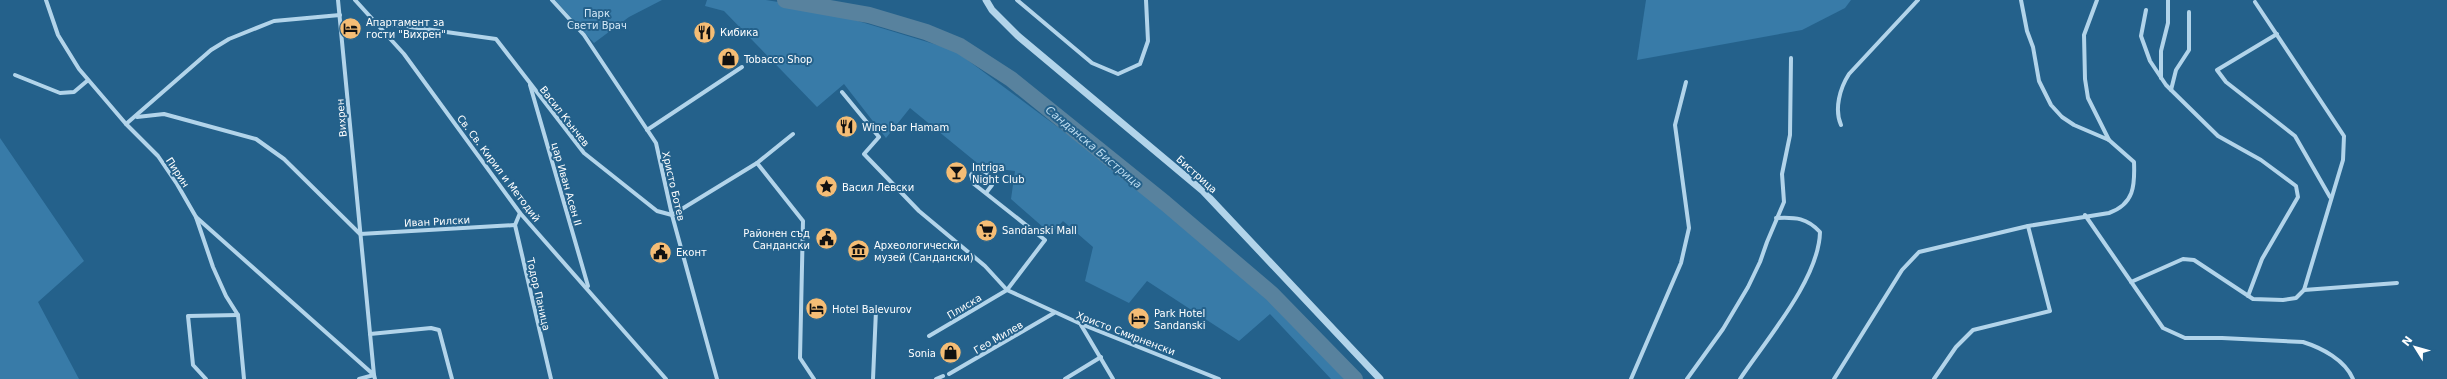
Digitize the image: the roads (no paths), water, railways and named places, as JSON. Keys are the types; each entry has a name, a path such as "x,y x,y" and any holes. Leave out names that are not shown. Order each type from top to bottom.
{"street":[{"name":"Пирин","path":"46,0 58,35 87,81 126,124 158,156 178,184 196,217 212,267 226,296 238,315 244,379"},
{"name":"Вихрен","path":"338,0 375,377"},
{"name":"Св. Св. Кирил и Методий","path":"355,0 404,54 520,213 666,379"},
{"name":"Христо Ботев","path":"552,0 584,35 656,143 672,215 717,379"},
{"name":"Бистрица","path":"986,0 992,10 1018,36 1203,191 1380,379"},
{"path":"1017,0 1092,63 1118,74 1140,64 1148,41 1146,0"},
{"path":"1840,125 1836,115 1842,86 1849,74 1918,0"},
{"path":"1834,379 1902,270 1919,252 2028,226 2085,215 2109,213 2121,208 2130,196 2134,180 2134,162 2109,140 2074,125 2062,117 2051,105 2039,81 2033,47 2027,31 2021,0"},
{"path":"2097,0 2084,35 2085,79 2088,98 2109,140"},
{"path":"2161,79 2161,51 2168,23 2168,0"},
{"path":"2131,282 2183,259 2194,260 2248,296 2283,300 2296,298 2304,290 2330,197 2343,160 2344,136 2255,2"},
{"path":"2146,10 2141,36 2150,61 2161,79 2218,136 2261,160 2296,186 2298,197 2262,259 2248,296"},
{"path":"2171,90 2176,70 2188,50 2189,12"},
{"path":"126,124 136,117 211,50 229,39 274,21 340,15"},
{"name":"Васил Кънчев","path":"375,22 496,39 584,153 657,211 672,215"},
{"path":"2277,34 2217,70 2226,82 2295,136 2330,197"},
{"path":"1687,379 1723,329 1748,287 1760,262 1776,218 1784,202 1782,174 1790,135 1791,58"},
{"path":"647,130 742,66"},
{"path":"15,75 60,93 74,92 87,81"},
{"path":"1631,379 1681,263 1689,228 1675,125 1686,82"},
{"name":"цар Иван Асен II","path":"530,83 588,289"},
{"path":"842,92 879,137 864,154 919,211 984,266 1006,290 1045,240 974,184 971,175 975,170 985,170 990,174 992,185 986,193"},
{"path":"136,117 164,114 256,139 284,159 360,234"},
{"path":"672,215 758,163 794,134"},
{"path":"758,163 803,221 800,358 814,379"},
{"path":"515,225 520,213"},
{"path":"2085,215 2163,328 2185,338 2198,340 2222,338 2303,342 2315,346 2339,361 2353,379"},
{"path":"196,217 375,377"},
{"path":"1740,379 1781,320 1813,266 1820,248 1820,232 1810,221 1790,217 1776,218"},
{"name":"Иван Рилски","path":"360,234 515,225"},
{"name":"Тодор Паница","path":"515,225 551,379"},
{"path":"1934,379 1956,347 1973,330 2050,311 2028,226"},
{"path":"2304,290 2397,283"},
{"name":"Христо Смирненски","path":"1006,290 1080,324 1219,379"},
{"name":"Плиска","path":"929,336 1006,290"},
{"path":"873,379 876,310"},
{"name":"Гео Милев","path":"949,374 1054,313"},
{"path":"206,379 193,365 188,316 238,315"},
{"path":"1080,324 1113,379"},
{"path":"370,334 431,328 439,330 452,379"},
{"path":"1065,379 1101,357"},
{"path":"936,379 943,376"},
{"path":"359,379 375,377"}],"waterway":[{"name":"Санданска Бистрица","path":"785,0 869,15 926,32 960,46 1011,79 1165,203 1272,294 1355,379"}],"place":[{"name":"Апартамент за гости \"Вихрен\"","path":"351,28"},
{"name":"Кибика","path":"705,32"},
{"name":"Tobacco Shop","path":"729,59"},
{"name":"Wine bar Hamam","path":"847,127"},
{"name":"Intriga Night Club","path":"957,173"},
{"name":"Васил Левски","path":"826,187"},
{"name":"Sandanski Mall","path":"987,230"},
{"name":"Районен съд Сандански","path":"826,239"},
{"name":"Археологически музей (Сандански)","path":"858,251"},
{"name":"Еконт","path":"660,252"},
{"name":"Hotel Balevurov","path":"817,309"},
{"name":"Park Hotel Sandanski","path":"1139,319"},
{"name":"Sonia","path":"951,353"}],"park label":[{"name":"Парк Свети Врач","path":"597,18"}]}
